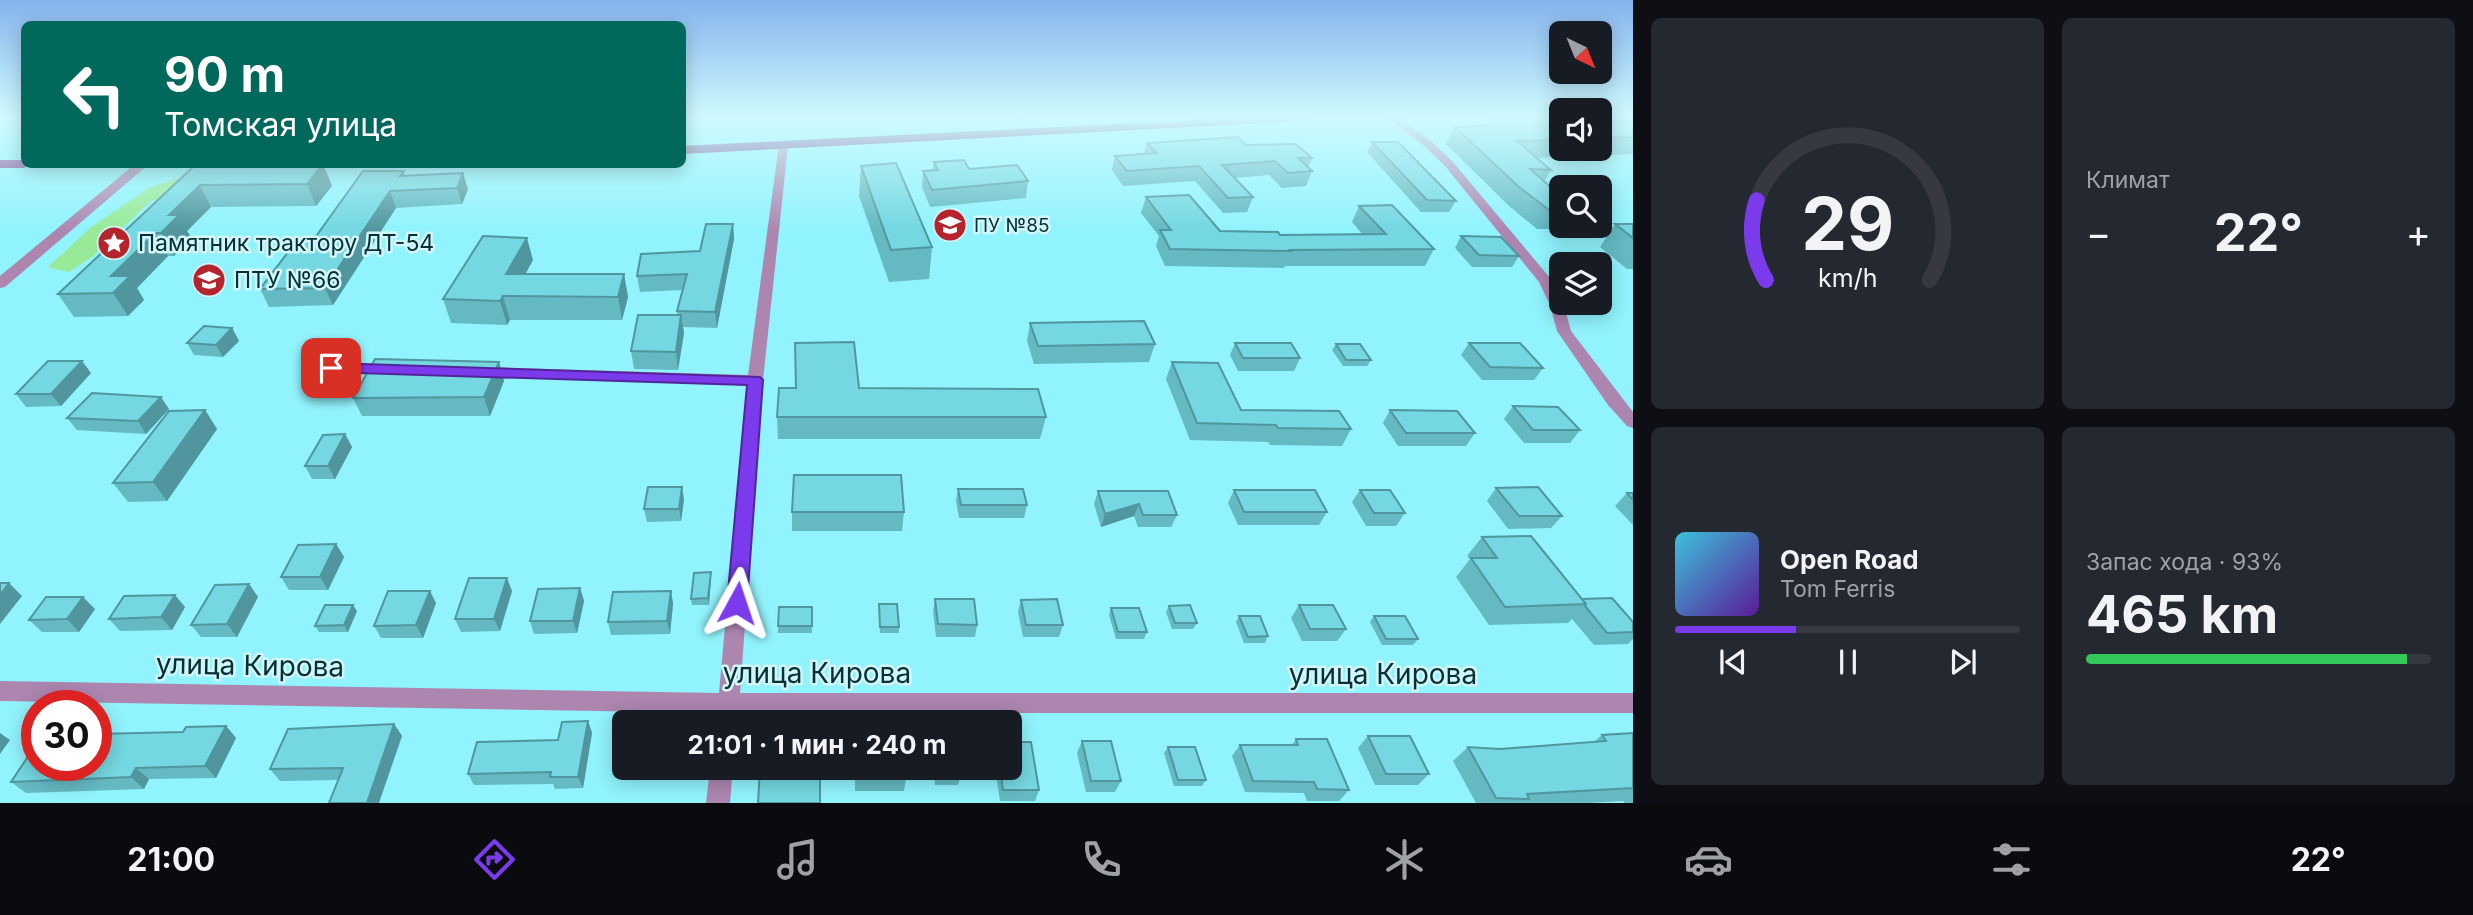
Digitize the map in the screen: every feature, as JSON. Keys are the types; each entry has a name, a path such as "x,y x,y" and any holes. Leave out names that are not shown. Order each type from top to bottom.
{"main road":[{"path":"0,164 21,164"}],"street":[{"path":"728,710 755,380 782,155"},
{"path":"1440,155 1545,281 1557,305 1564,331 1614,401 1633,422"},
{"path":"0,284 138,168"},
{"path":"331,368 400,370"},
{"path":"468,372 755,380"},
{"name":"улица Кирова","path":"0,691 629,710"},
{"name":"улица Кирова","path":"1000,710 1633,703"},
{"path":"718,803 721,780"}],"green space":[{"path":"175,179 190,186 166,199 152,200 92,257 69,272 48,267 90,228 149,188"}],"building":[{"path":"1309,155 1312,158 1298,158 1312,171 1288,173 1275,161 1222,165 1253,197 1228,198 1199,166 1127,171 1115,156"},
{"path":"1385,155 1411,155 1456,201 1427,200"},
{"path":"1485,155 1534,155 1551,170 1530,169 1549,186 1549,210"},
{"path":"964,160 969,169 1017,165 1028,181 932,190 923,171 938,170 934,162"},
{"path":"896,163 932,247 891,250 861,166"},
{"path":"192,168 320,168 307,184 200,185 169,215 179,215 161,233 155,233 111,276 130,276 113,293 58,294"},
{"path":"363,171 404,171 400,176 463,173 457,188 390,191 325,288 260,289 298,239 314,239"},
{"path":"1189,195 1220,231 1278,232 1280,235 1386,234 1359,206 1392,205 1434,249 1170,249 1160,230 1171,230 1146,197"},
{"path":"706,224 733,224 715,312 677,311 687,274 637,276 641,254 700,251"},
{"path":"1615,224 1633,224 1633,238"},
{"path":"483,236 527,238 506,274 624,274 618,297 503,296 500,301 443,299"},
{"path":"1461,236 1501,237 1519,256 1479,255"},
{"path":"638,315 681,315 676,352 631,351"},
{"path":"1144,321 1155,344 1038,346 1030,323"},
{"path":"204,326 232,328 216,345 187,343"},
{"path":"854,342 859,388 1038,389 1046,417 777,417 779,388 796,388 795,343"},
{"path":"1235,343 1291,343 1300,358 1243,358"},
{"path":"1469,343 1520,343 1543,368 1490,367"},
{"path":"1336,344 1360,344 1371,360 1346,360"},
{"path":"375,359 499,362 484,397 353,398"},
{"path":"48,361 82,361 51,394 16,394"},
{"path":"1172,362 1218,363 1241,410 1339,411 1351,429 1197,423"},
{"path":"92,393 161,397 138,421 67,418"},
{"path":"1513,406 1558,407 1580,430 1533,430"},
{"path":"205,410 153,482 113,483 169,411"},
{"path":"1390,410 1457,411 1475,433 1406,433"},
{"path":"345,434 328,466 305,466 323,435"},
{"path":"794,475 901,475 904,512 792,512"},
{"path":"648,487 682,487 679,509 644,509"},
{"path":"1538,487 1562,516 1519,516 1496,488"},
{"path":"958,489 1023,489 1027,505 961,505"},
{"path":"1234,490 1315,490 1327,512 1244,512"},
{"path":"1360,490 1390,490 1405,513 1374,513"},
{"path":"1098,491 1168,491 1177,515 1143,515 1139,504 1105,514"},
{"path":"1531,536 1586,604 1505,607 1471,558 1497,558 1482,537"},
{"path":"336,544 320,577 281,577 298,545"},
{"path":"711,572 708,598 691,599 694,573"},
{"path":"469,578 507,578 494,619 455,619"},
{"path":"0,583 9,583 0,595"},
{"path":"249,584 227,624 191,625 215,585"},
{"path":"580,588 573,621 530,621 538,589"},
{"path":"388,591 430,591 416,625 374,626"},
{"path":"671,591 667,621 608,622 613,592"},
{"path":"175,595 161,617 109,619 124,596"},
{"path":"46,597 83,597 67,619 29,620"},
{"path":"1612,598 1633,622 1633,632 1607,633 1582,599"},
{"path":"935,599 974,599 977,625 938,624"},
{"path":"1057,599 1063,625 1026,625 1021,600"},
{"path":"879,604 897,604 899,627 880,627"},
{"path":"325,605 353,605 344,625 315,626"},
{"path":"1190,605 1197,623 1175,623 1169,606"},
{"path":"1299,605 1333,605 1346,629 1310,629"},
{"path":"779,607 812,607 812,626 778,626"},
{"path":"1111,608 1139,608 1147,632 1118,632"},
{"path":"1239,616 1260,616 1268,636 1248,637"},
{"path":"1374,616 1405,616 1418,639 1386,639"},
{"path":"588,721 578,777 550,777 551,772 468,774 477,742 558,740 562,722"},
{"path":"394,724 367,803 329,803 343,768 270,769 288,729"},
{"path":"226,726 205,766 136,768 131,777 112,778 112,734 183,732 186,727"},
{"path":"1633,733 1633,788 1527,794 1529,799 1496,798 1468,747 1500,749 1606,741 1602,735"},
{"path":"1368,736 1410,736 1429,774 1386,774"},
{"path":"1296,739 1327,739 1349,790 1317,789 1314,782 1253,781 1240,745 1298,745"},
{"path":"1082,741 1111,741 1121,781 1091,781"},
{"path":"1022,742 1031,742 1039,790 1003,790 1002,780 1022,780"},
{"path":"1168,747 1195,747 1206,780 1178,780"},
{"path":"21,767 21,781 35,781 11,782"},
{"path":"759,780 820,780 820,803 758,803"}],"place":[{"name":"ПУ №85","path":"950,225"},
{"name":"Памятник трактору ДТ-54","path":"114,243"},
{"name":"ПТУ №66","path":"209,280"}],"route":[{"path":"331,368 755,380 737,603"}]}
